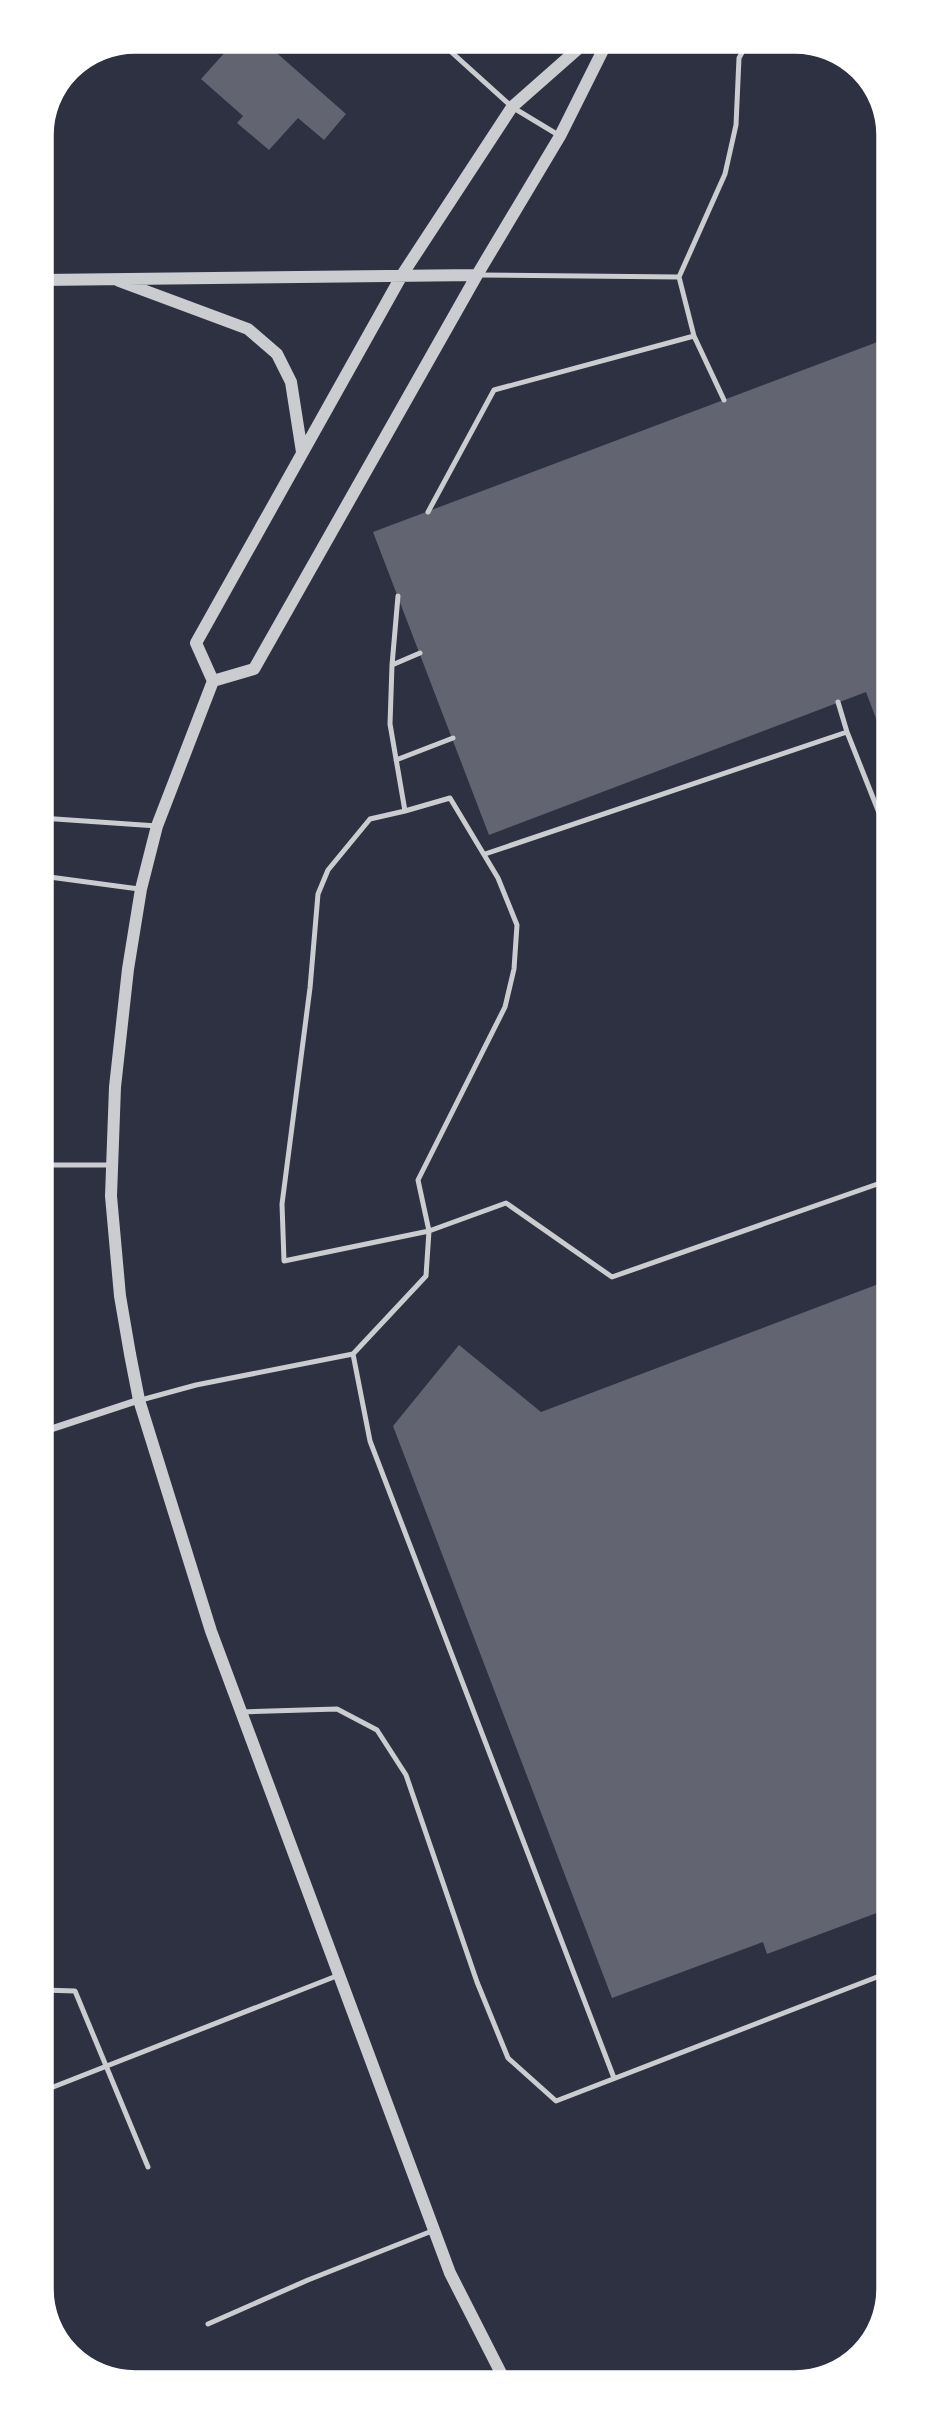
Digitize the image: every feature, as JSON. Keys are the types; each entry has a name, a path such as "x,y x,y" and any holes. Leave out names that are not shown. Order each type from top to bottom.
{"street":[{"path":"500,2372 450,2273 211,1631 139,1400 120,1296 111,1196 115,1087 128,969 141,889 157,826 213,681 196,643 402,275 512,107 574,53"},
{"path":"213,681 254,669 477,275 560,136 602,53"},
{"path":"53,280 477,275"},
{"path":"112,279 248,329 277,354 291,382 302,452"},
{"path":"52,1429 139,1400"}],"lane":[{"path":"452,52 512,107 560,136"},
{"path":"724,400 694,336 679,277 724,174 736,125 739,58 742,53"},
{"path":"477,275 679,277"},
{"path":"428,512 494,390 694,336"},
{"path":"398,596 390,724 405,811"},
{"path":"392,665 420,653"},
{"path":"838,702 878,812"},
{"path":"485,854 847,732"},
{"path":"396,760 453,738"},
{"path":"139,1400 196,1385 353,1354 426,1276 429,1231 418,1180 505,1007 513,969 517,926 498,878 450,799 370,819 328,870 318,894 310,988 282,1204 284,1261 429,1231 506,1203 612,1278 878,1184"},
{"path":"53,819 157,826"},
{"path":"53,878 141,889"},
{"path":"53,1165 112,1165"},
{"path":"353,1354 370,1441 614,2078"},
{"path":"241,1712 337,1709 377,1730 406,1775 477,1982 508,2058 556,2101 878,1977"},
{"path":"52,2087 340,1975"},
{"path":"52,1990 75,1991 148,2167"},
{"path":"208,2325 309,2280 435,2230"}],"building":[{"path":"225,52 276,52 346,114 324,140 298,118 269,150 237,123 243,116 201,79"},
{"path":"878,342 878,724 866,692 489,835 373,532"},
{"path":"878,1284 878,1912 767,1954 763,1942 612,1998 393,1426 459,1345 541,1412"}]}
